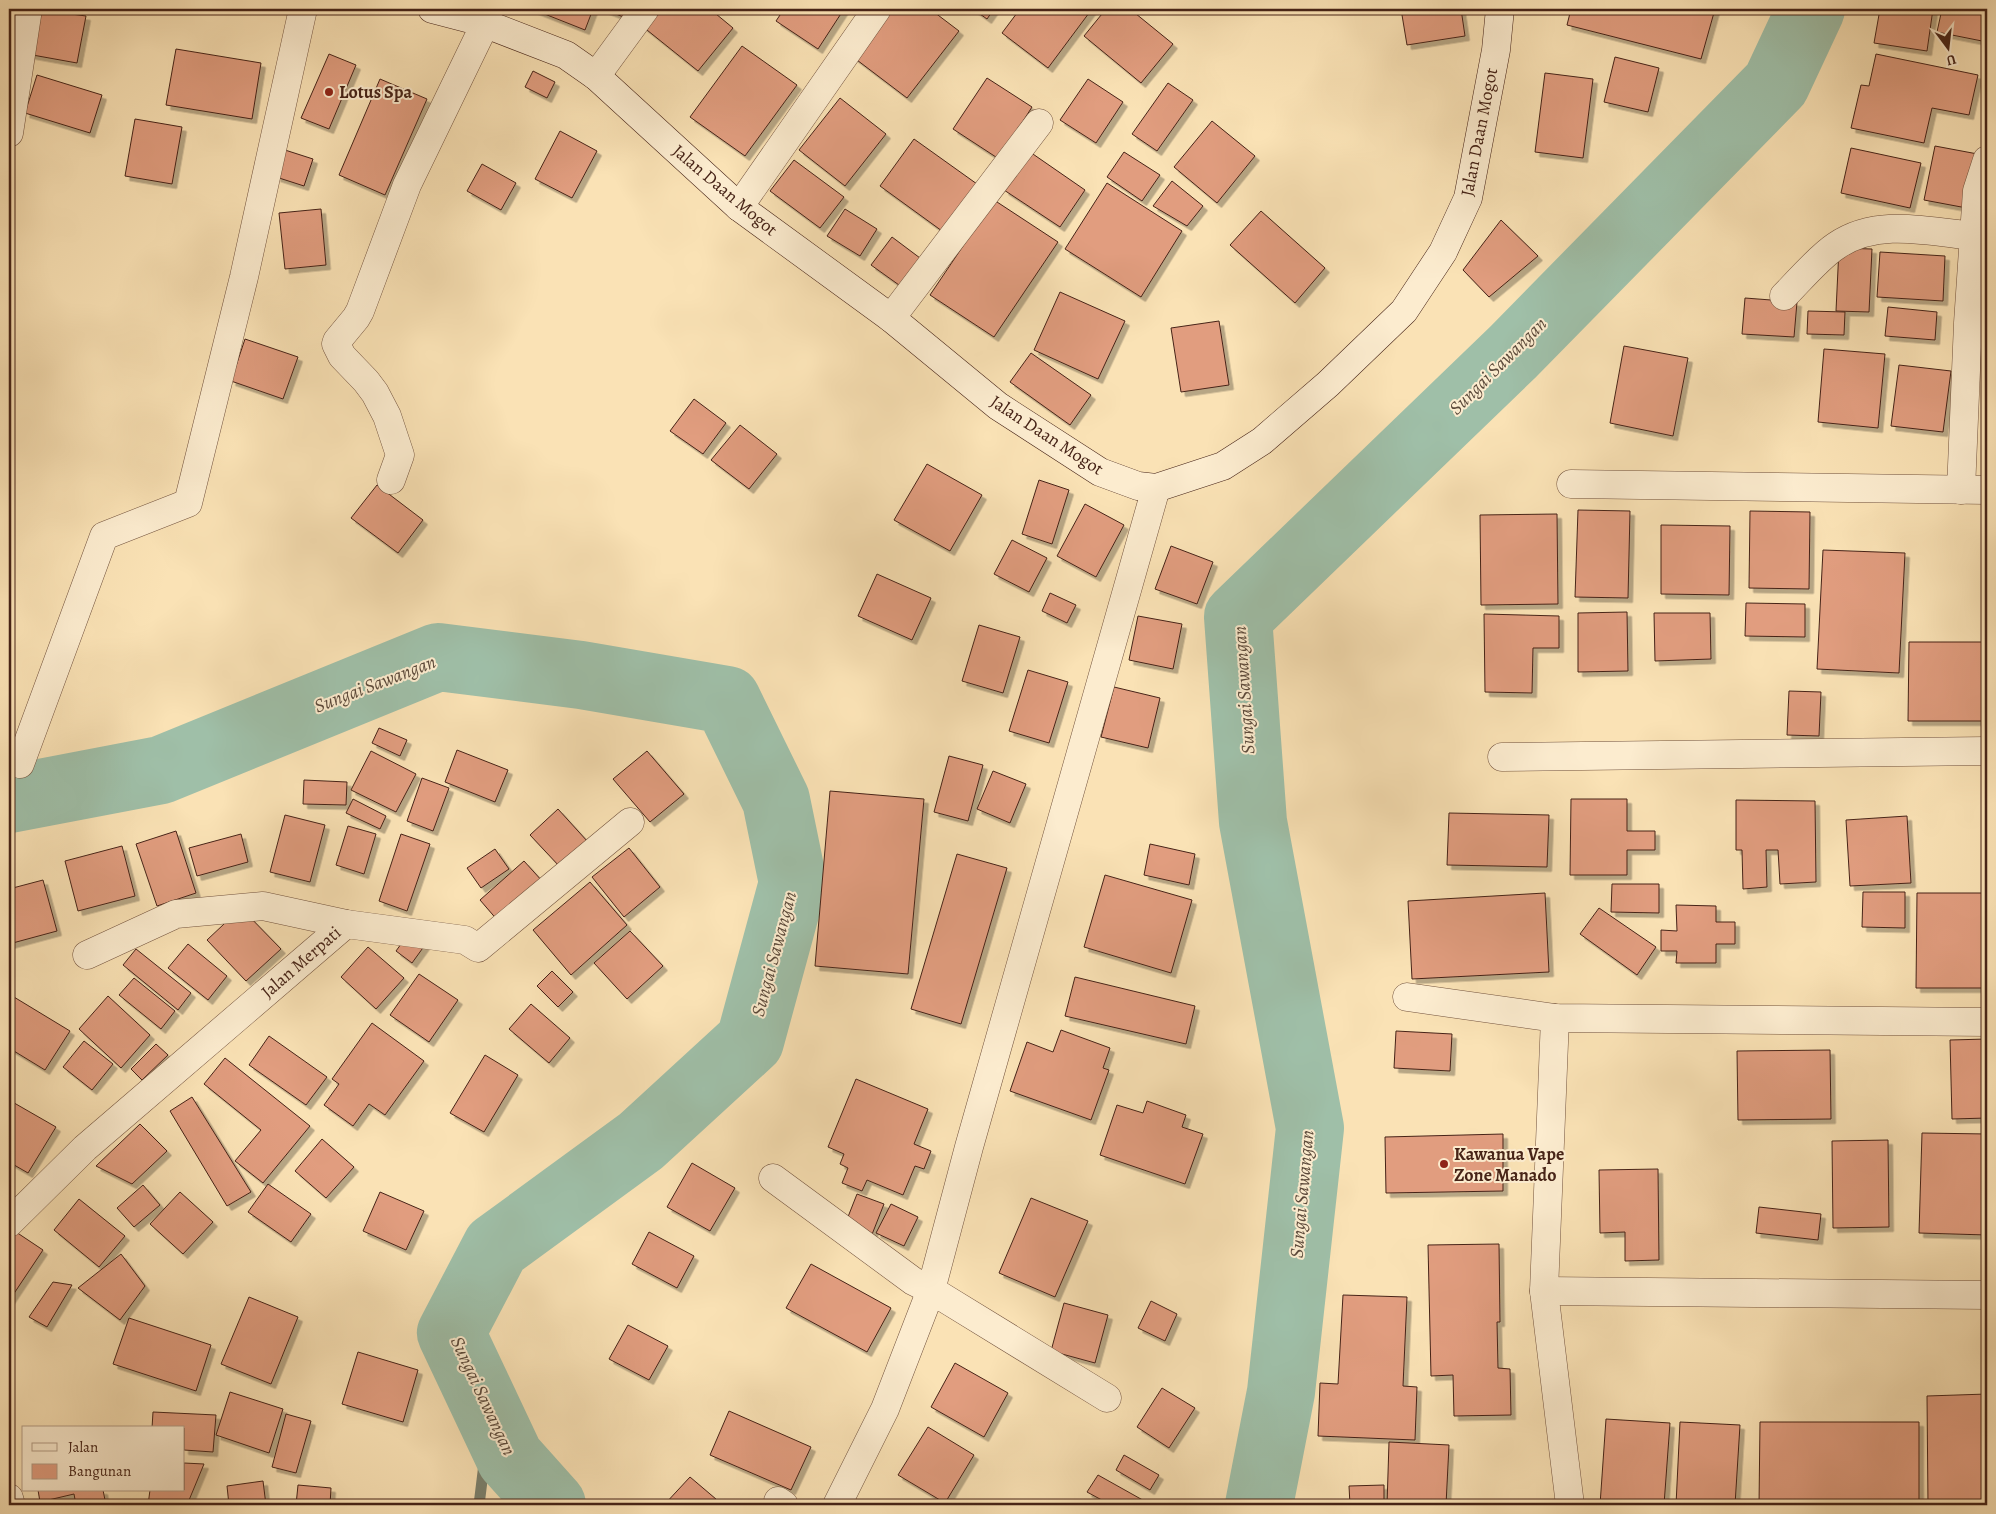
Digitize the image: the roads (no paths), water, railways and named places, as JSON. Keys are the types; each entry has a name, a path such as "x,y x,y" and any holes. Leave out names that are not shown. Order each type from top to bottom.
{"street":[{"path":"9,133 28,9"},
{"path":"20,764 104,536 188,503 244,276 303,9"},
{"name":"Jalan Daan Mogot","path":"432,9 485,24 566,55 596,76 739,207 891,318 998,406 1100,472 1138,486 1156,488 1223,466 1262,441 1328,384 1404,311 1443,252 1468,198 1496,50 1500,9"},
{"path":"596,76 645,9"},
{"path":"739,207 876,9"},
{"path":"391,480 400,455 387,416 371,387 342,356 336,340 360,311 406,185 485,24"},
{"path":"891,318 1038,123"},
{"path":"1571,484 1974,490 1973,236 1977,191 1987,160"},
{"path":"1784,296 1834,247 1846,239 1863,233 1891,228 1973,236"},
{"path":"836,1505 886,1409 931,1290 969,1147 1156,488"},
{"path":"1502,757 1987,752"},
{"name":"Jalan Merpati","path":"9,1222 85,1148 346,924 465,940 478,948 630,822"},
{"path":"87,955 176,914 263,906 346,924"},
{"path":"1408,997 1555,1018 1987,1022"},
{"path":"1555,1018 1544,1291 1570,1505"},
{"path":"774,1178 913,1281 931,1290 1107,1398"},
{"path":"1544,1291 1987,1295"},
{"path":"9,1498 11,1505"}],"waterway":[{"name":"Sungai Sawangan","path":"1259,1505 1281,1392 1310,1128 1253,822 1238,617 1513,352 1776,84 1811,9"},
{"name":"Sungai Sawangan","path":"9,799 161,770 438,657 581,675 727,700 776,800 793,883 750,1041 641,1141 496,1247 451,1333 510,1458 552,1505"},
{"path":"479,1505 490,1415"}],"place":[{"name":"Lotus Spa","path":"329,92"},
{"name":"Kawanua Vape Zone Manado","path":"1444,1164"}]}
